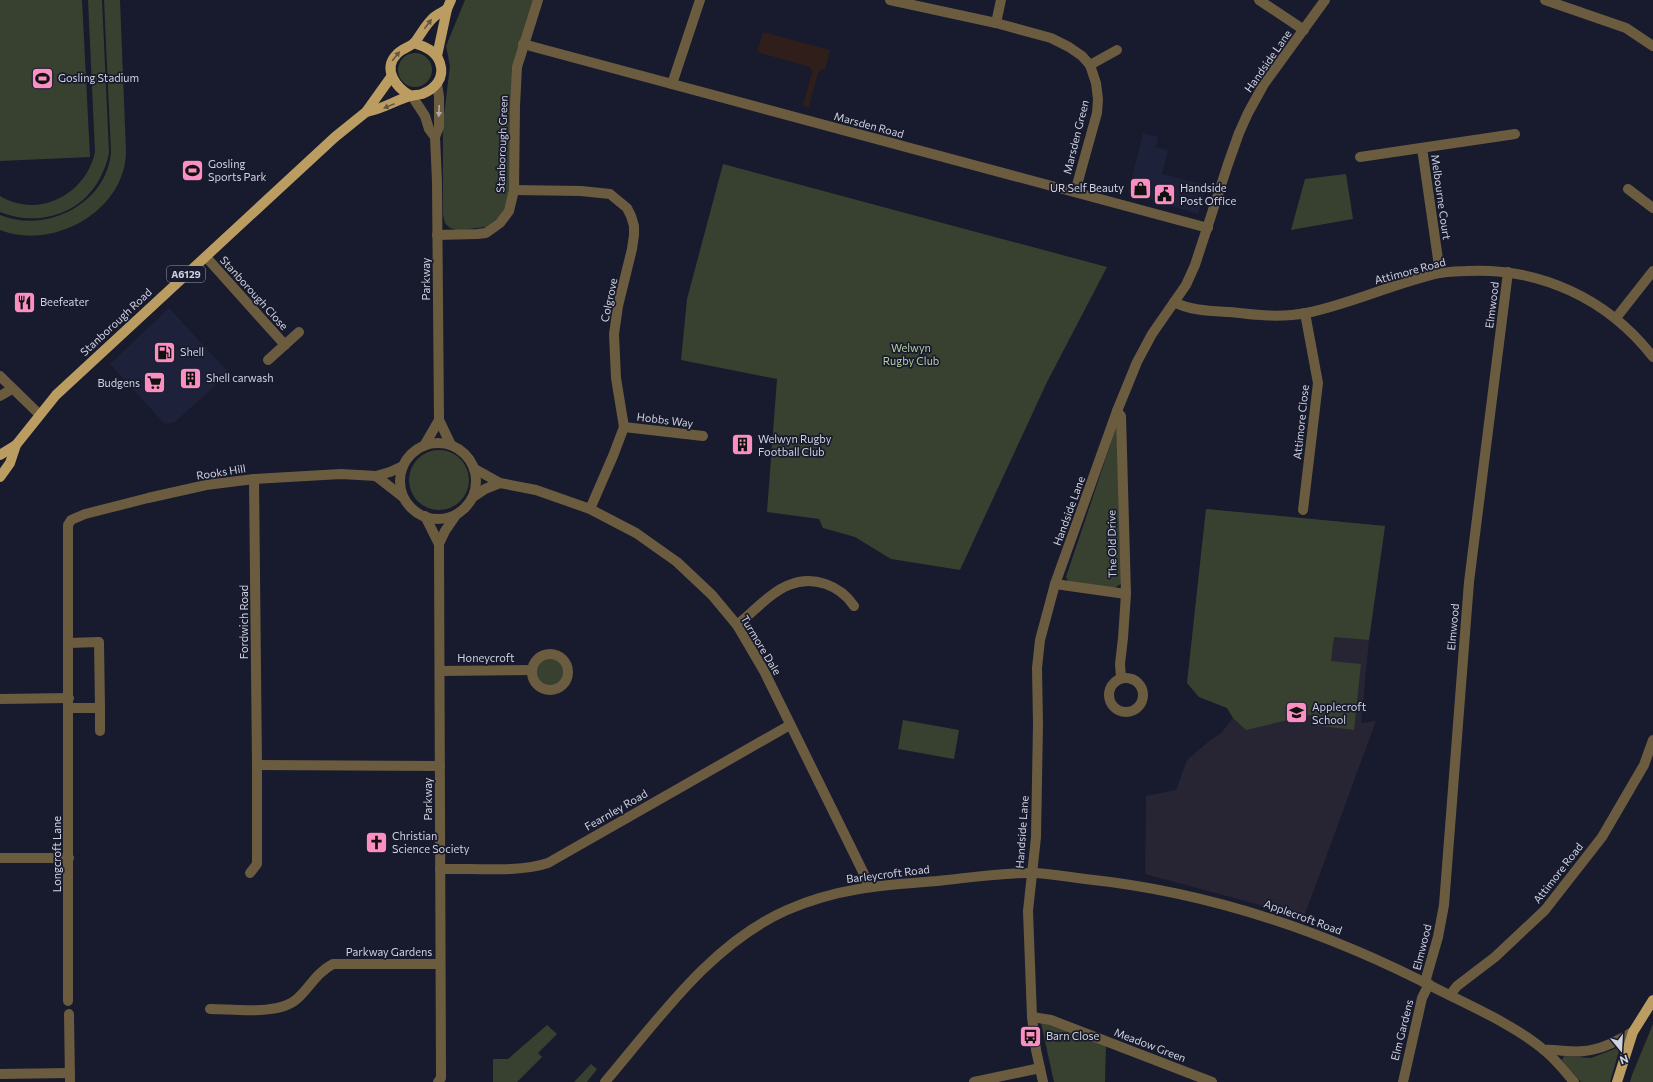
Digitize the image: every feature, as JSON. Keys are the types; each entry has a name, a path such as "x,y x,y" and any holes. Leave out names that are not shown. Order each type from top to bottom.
{"main road":[{"path":"412,96 403,92 396,85 392,77 392,61 397,53 414,43 433,18 449,4"},
{"path":"437,84 441,71 437,56 449,4"},
{"path":"414,43 430,50 437,56"},
{"name":"Stanborough Road","path":"0,477 10,463 16,445 39,414 56,395 171,287 206,257 335,137 366,112 392,77"},
{"name":"Stanborough Road","path":"366,112 381,109 412,96 420,95 430,90 437,84"},
{"name":"Stanborough Road","path":"0,455 16,445"},
{"path":"1617,1082 1633,1032 1653,1000"}],"street":[{"name":"Stanborough Green","path":"437,235 477,234 493,229 500,223 509,211 514,190 517,67 538,0"},
{"path":"672,84 700,0"},
{"name":"Marsden Green","path":"890,0 996,23 1051,38 1069,47 1082,56 1090,65 1096,83 1098,99 1097,113 1075,192"},
{"path":"996,23 1001,0"},
{"path":"1259,0 1304,30"},
{"name":"Handside Lane","path":"1043,1082 1036,1050 1032,1017 1028,911 1036,837 1038,724 1037,668 1040,640 1055,584 1136,362 1152,334 1186,285 1195,265 1228,164 1248,113 1264,84 1325,0"},
{"path":"1545,0 1626,28 1653,46"},
{"name":"Marsden Road","path":"524,44 1208,228"},
{"path":"1090,65 1117,50"},
{"name":"Parkway","path":"437,84 439,97 438,127 435,137 438,420 451,445"},
{"name":"Parkway","path":"412,96 425,116 429,129 435,137"},
{"name":"Melbourne Court","path":"1360,157 1515,134"},
{"name":"Melbourne Court","path":"1422,148 1440,273"},
{"path":"1628,188 1653,208"},
{"name":"Colgrove","path":"514,190 599,192 610,194 620,201 631,216 634,235 618,306 614,334 616,378 624,427"},
{"name":"Stanborough Close","path":"206,257 285,345"},
{"name":"Attimore Road","path":"1174,302 1182,306 1204,310 1260,315 1290,315 1305,313 1440,273 1486,270 1508,272 1538,278 1580,295 1616,318 1632,332 1653,357"},
{"path":"1616,318 1653,271"},
{"name":"Elmwood","path":"1427,983 1444,905 1469,582 1508,272"},
{"name":"Attimore Close","path":"1302,510 1318,383 1305,313"},
{"name":"Stanborough Close","path":"268,360 299,332"},
{"path":"0,376 39,414"},
{"path":"0,396 12,389"},
{"name":"The Old Drive","path":"1117,411 1121,416 1126,594 1120,664 1121,678"},
{"name":"Parkway","path":"424,446 438,420"},
{"path":"590,509 624,427"},
{"name":"Hobbs Way","path":"624,427 703,436"},
{"path":"376,476 403,497 409,506 418,513 439,519 456,515 468,505 476,488 475,469 470,459 461,450 451,445 440,443 427,444 415,450 406,460 400,484 403,497"},
{"name":"Rooks Hill","path":"73,518 148,498 206,485 254,479 341,474 376,476 404,466"},
{"name":"Turmore Dale","path":"475,469 500,483 536,490 590,509 636,533 677,562 712,596 737,625 764,671 866,876 868,886"},
{"name":"Fordwich Road","path":"250,873 257,864 254,479"},
{"path":"473,497 485,489 500,483"},
{"name":"Parkway","path":"440,544 456,515"},
{"name":"Parkway","path":"425,516 440,544 441,1081"},
{"name":"Longcroft Lane","path":"68,1000 68,525 73,518"},
{"path":"737,625 779,590 798,582 813,581 828,584 843,593 854,606"},
{"path":"1055,584 1126,594"},
{"path":"69,643 99,642 100,732"},
{"name":"Honeycroft","path":"440,671 532,670"},
{"path":"0,699 69,703 100,708"},
{"name":"Fearnley Road","path":"440,869 521,868 539,866 548,863 790,724"},
{"name":"Attimore Road","path":"1450,995 1457,986 1495,956 1545,910 1602,837 1644,765 1653,740"},
{"path":"257,765 440,766"},
{"path":"0,858 69,858"},
{"name":"Applecroft Road","path":"1031,873 1103,881 1149,888 1198,898 1251,912 1339,943 1380,960 1427,983 1503,1024 1544,1050 1574,1082"},
{"name":"Barleycroft Road","path":"604,1082 708,963 730,944 760,924 786,911 833,894 868,886 1031,873"},
{"name":"Parkway Gardens","path":"210,1009 269,1009 284,1007 296,1000 323,969 333,964 440,964"},
{"name":"Elm Gardens","path":"1402,1082 1427,983"},
{"path":"0,1074 70,1077 69,1014"},
{"name":"Meadow Green","path":"1032,1017 1051,1020 1212,1082"},
{"path":"1544,1050 1584,1052 1595,1050 1633,1032"},
{"path":"974,1082 1040,1068"}],"shaded area":[{"path":"763,32 830,50 825,70 822,69 818,73 809,107 803,106 812,72 810,67 757,52"},
{"path":"1143,133 1158,137 1156,147 1168,150 1162,174 1207,185 1198,214 1128,193"},
{"path":"169,308 229,373 175,422 165,424 110,364"},
{"name":"Applecroft School","path":"1206,509 1385,526 1369,640 1361,723 1376,721 1304,917 1145,874 1146,796 1176,790 1187,760 1221,733 1233,718 1227,708 1199,697 1187,683"}],"green space":[{"name":"Gosling Stadium","path":"0,0 82,0 90,157 0,161"},
{"path":"88,0 102,0 109,152 104,169 92,191 82,201 70,209 43,218 14,216 0,212 0,196 15,202 30,205 44,204 58,199 71,191 82,180 90,167 95,152"},
{"path":"104,0 120,0 126,152 122,173 113,192 100,208 82,221 63,230 42,235 21,235 0,230 0,215 18,220 36,220 54,217 71,210 86,200 98,186 107,170 111,152"},
{"path":"465,0 534,0 512,68 510,186 508,204 498,218 486,227 458,230 450,228 445,223 443,215 443,123 450,66 446,46"},
{"path":"412,53 418,53 427,58 431,64 431,76 427,82 418,87 412,87 403,82 398,73 398,67 403,58"},
{"name":"Welwyn Rugby Club","path":"723,164 1107,267 1047,382 960,570 891,559 855,537 823,528 819,519 767,512 777,379 681,360 687,299"},
{"path":"1346,174 1353,219 1291,230 1305,179"},
{"path":"1116,428 1119,429 1122,583 1113,589 1069,583 1066,577"},
{"path":"433,450 445,450 461,458 467,468 469,480 467,492 461,502 445,510 433,510 417,502 409,486 409,474 417,458"},
{"path":"1206,509 1385,526 1369,640 1334,637 1331,661 1361,664 1354,730 1313,725 1314,714 1246,730 1233,718 1227,708 1199,697 1187,683"},
{"path":"550,657 561,661 565,672 561,683 550,687 539,683 535,672 539,661"},
{"path":"903,720 959,730 954,759 898,749"},
{"path":"1044,1022 1106,1044 1105,1082 1054,1082 1041,1023"},
{"path":"1653,1024 1653,1082 1630,1082 1632,1075"},
{"path":"547,1025 557,1034 538,1053 542,1057 517,1082 493,1082 493,1059 508,1059"},
{"path":"1617,1048 1619,1051 1610,1082 1581,1082 1562,1060 1564,1056 1591,1058"},
{"path":"591,1064 597,1069 587,1082 574,1082"}],"place":[{"name":"Gosling Stadium","path":"43,78"},
{"name":"Gosling Sports Park","path":"193,170"},
{"name":"UR Self Beauty","path":"1140,188"},
{"name":"Handside Post Office","path":"1164,194"},
{"name":"Beefeater","path":"24,302"},
{"name":"Shell","path":"165,352"},
{"name":"Shell carwash","path":"190,378"},
{"name":"Budgens","path":"155,383"},
{"name":"Welwyn Rugby Football Club","path":"743,445"},
{"name":"Applecroft School","path":"1296,713"},
{"name":"Christian Science Society","path":"377,842"},
{"name":"Barn Close","path":"1031,1036"}]}
